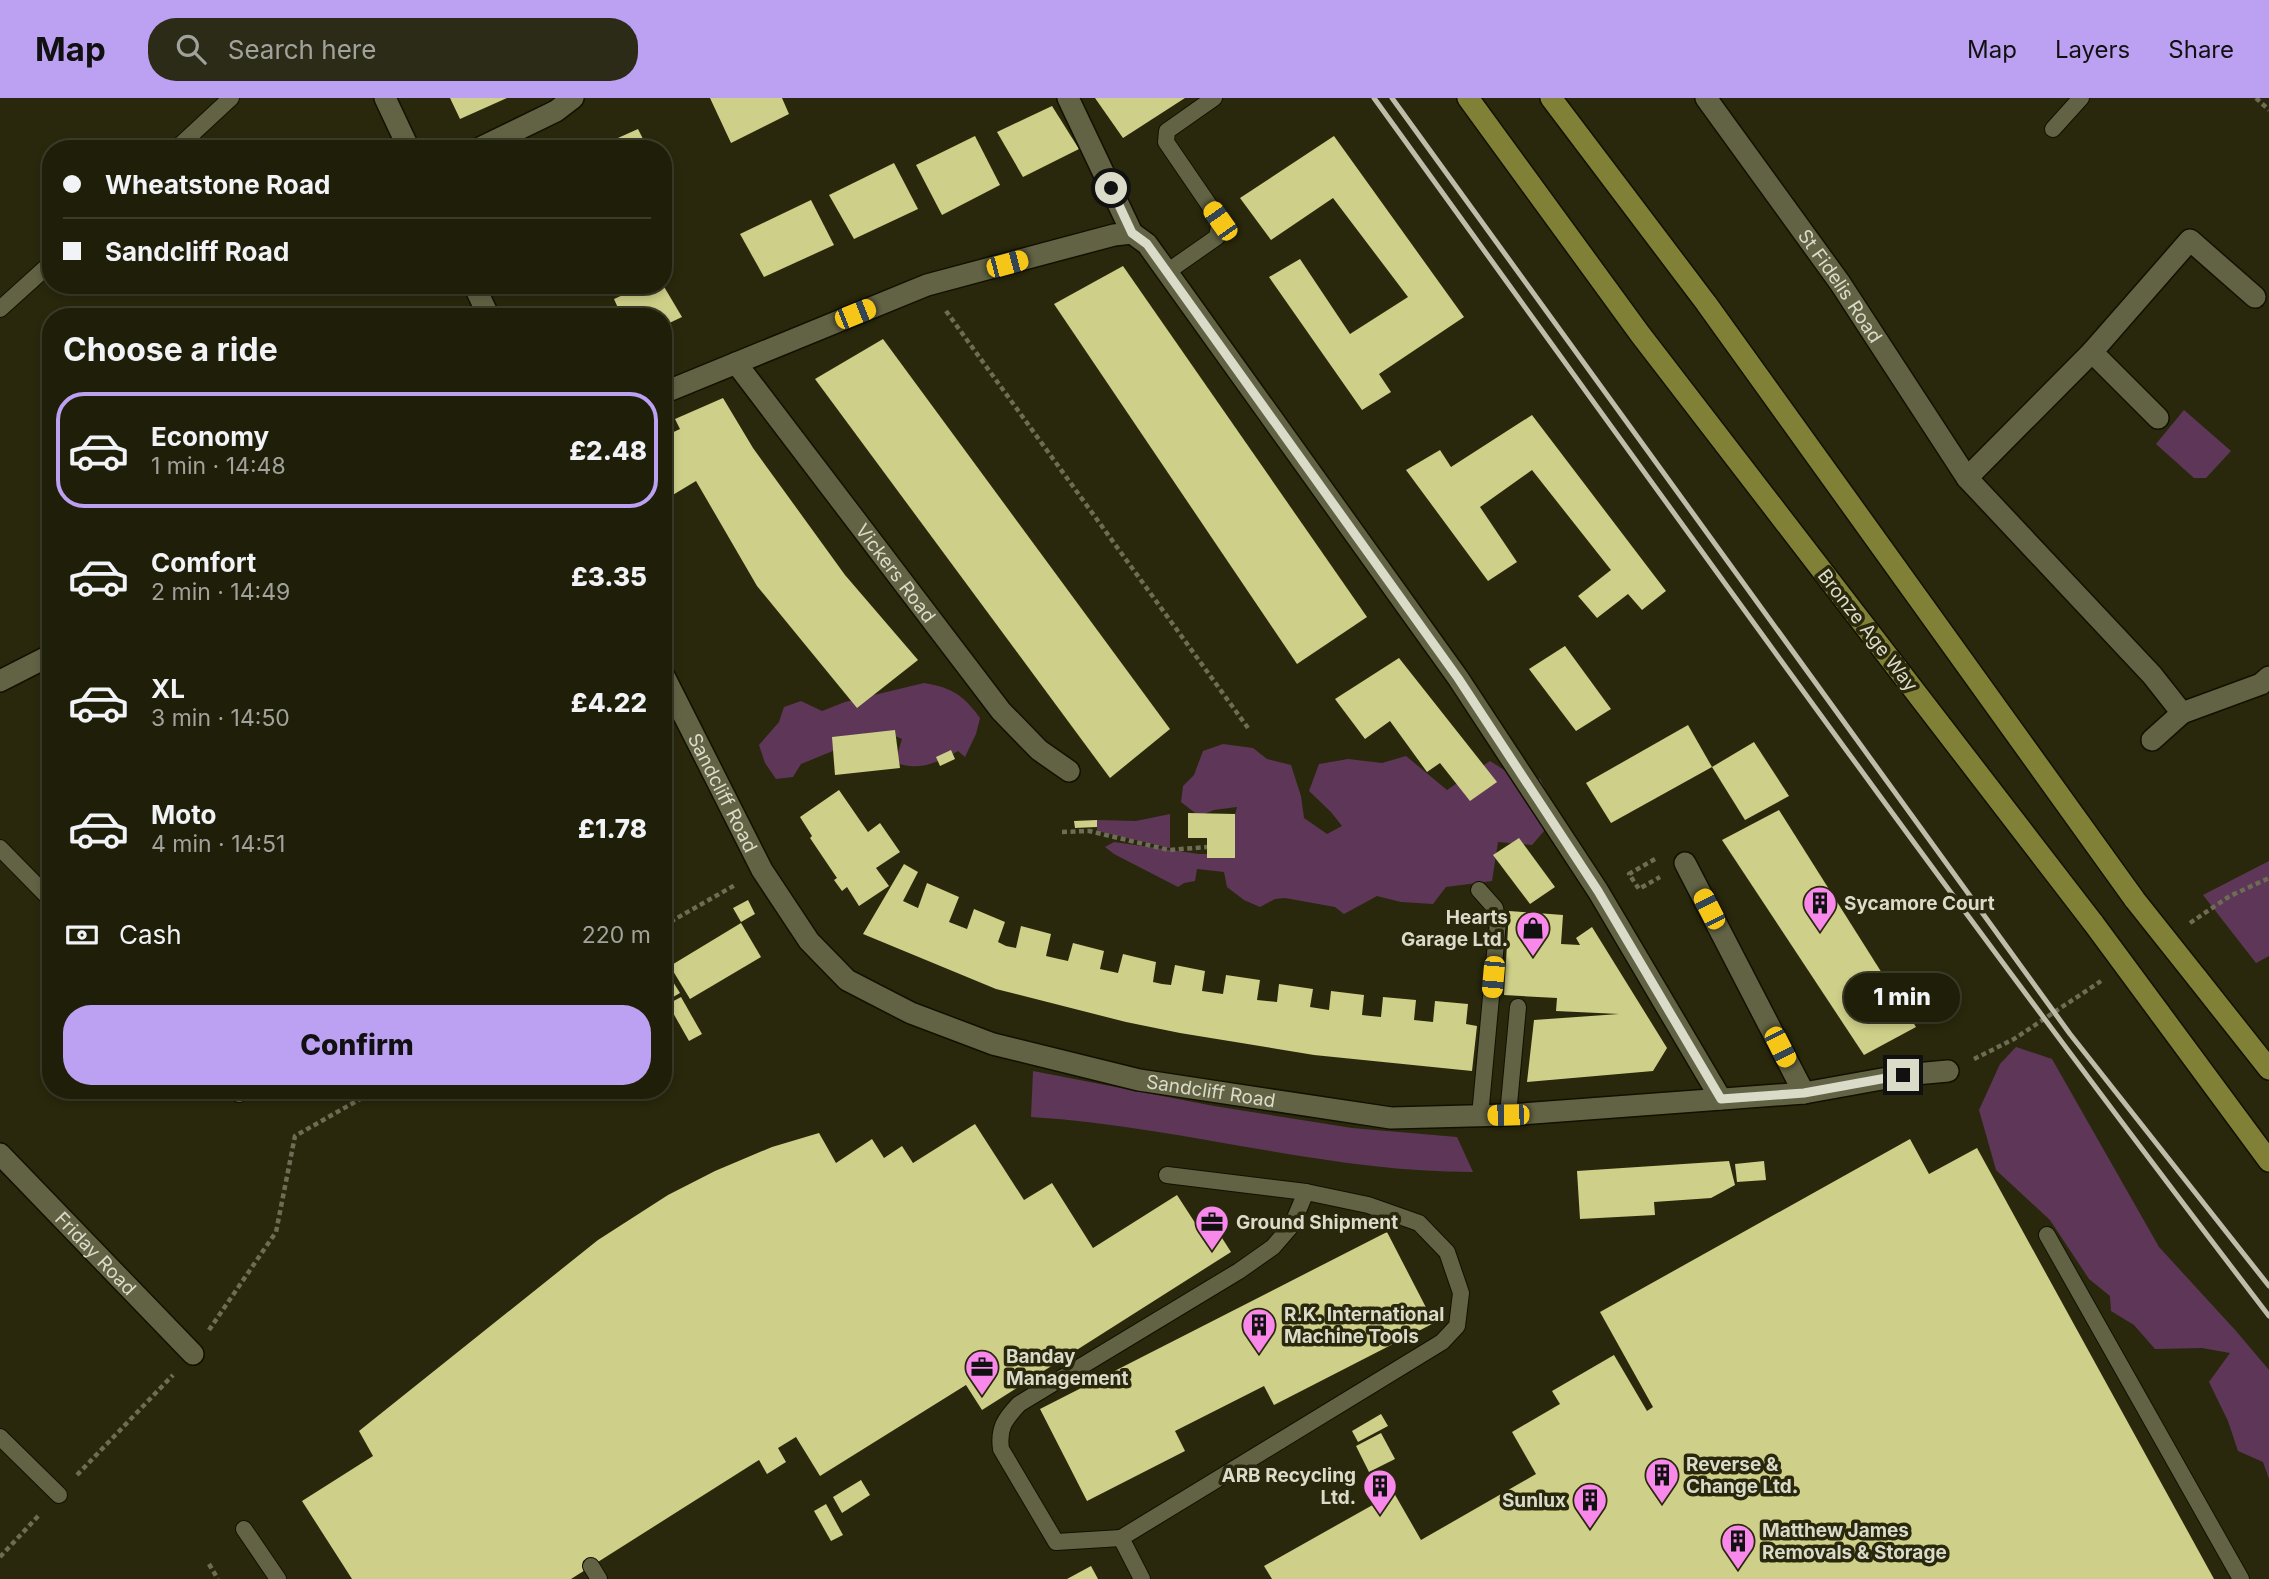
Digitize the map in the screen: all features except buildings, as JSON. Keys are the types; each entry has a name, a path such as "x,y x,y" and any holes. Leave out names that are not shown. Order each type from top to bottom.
{"main road":[{"name":"Bronze Age Way","path":"1468,98 1640,334 2094,924 2269,1161"},
{"path":"1551,98 1706,303 2136,900 2269,1069"}],"street":[{"path":"385,98 406,140"},
{"path":"496,140 556,111 573,98"},
{"path":"1068,98 1132,233 1147,244 1167,271 1458,678 1598,891 1721,1099"},
{"name":"St Fidelis Road","path":"1706,98 1840,283 1967,478 2152,675 2182,713"},
{"path":"672,389 927,285 1114,235 1132,233"},
{"path":"1967,478 2092,352 2190,240 2255,297"},
{"path":"2092,352 2158,418"},
{"name":"Vickers Road","path":"736,363 1001,711 1039,750 1069,771"},
{"path":"0,681 42,660"},
{"path":"2152,740 2182,713 2261,684 2269,677"},
{"name":"Sandcliff Road","path":"672,692 762,870 809,941 847,980 911,1013 993,1044 1139,1080 1391,1118 1508,1115 1804,1093 1903,1075 1948,1071"},
{"path":"1685,863 1804,1093"},
{"name":"Friday Road","path":"0,1154 193,1354"}],"lane":[{"path":"186,140 231,98"},
{"path":"1167,271 1217,237 1220,228 1220,221 1166,142 1167,131 1214,98"},
{"path":"2053,129 2081,98"},
{"path":"0,309 42,271"},
{"path":"0,848 42,891"},
{"path":"1479,890 1495,908 1498,921 1480,1116"},
{"path":"1508,1115 1518,1007"},
{"path":"1167,1175 1306,1192 1368,1205 1419,1223 1447,1252 1461,1293 1457,1326 1442,1342 1121,1538 1056,1542 1002,1449 999,1435 1007,1418 1019,1404 1239,1271 1273,1247 1292,1225 1306,1192"},
{"path":"2047,1235 2241,1579"},
{"path":"0,1437 59,1495"},
{"path":"244,1529 278,1579"},
{"path":"1121,1538 1142,1579"}],"path":[{"path":"2256,98 2269,110"},
{"path":"927,285 1248,728"},
{"path":"1062,832 1089,831 1169,850 1207,847"},
{"path":"1659,857 1629,874 1639,889 1685,863"},
{"path":"672,921 762,870"},
{"path":"2185,926 2230,896 2269,878"},
{"path":"1948,1071 2014,1039 2105,979"},
{"path":"0,1557 193,1354 276,1232 295,1136 360,1099"},
{"path":"209,1564 218,1579"}],"shaded area":[{"path":"2184,410 2231,451 2206,478 2194,478 2156,444"},
{"path":"924,683 943,687 957,694 980,718 965,757 958,751 927,765 903,765 895,762 902,739 888,733 845,746 801,764 793,777 776,779 765,763 759,745 779,722 784,707 801,701 822,711 845,702"},
{"path":"1223,744 1253,748 1267,759 1291,765 1301,796 1304,818 1327,834 1342,826 1309,791 1319,764 1348,759 1382,763 1406,756 1447,790 1490,761 1512,775 1540,779 1551,800 1544,831 1532,845 1498,842 1492,881 1446,887 1433,904 1401,902 1377,896 1344,914 1335,907 1285,898 1275,899 1260,907 1244,900 1227,887 1224,872 1197,869 1195,881 1178,887 1105,847 1114,842 1199,854 1225,854 1237,807 1214,810 1199,816 1181,802 1183,786 1194,775 1203,751"},
{"path":"1170,814 1170,848 1097,831 1097,820 1136,821"},
{"path":"2269,861 2269,956 2256,963 2203,895"},
{"path":"2016,1047 2052,1059 2159,1247 2269,1370 2269,1479 2263,1462 2238,1451 2228,1421 2209,1382 2230,1353 2202,1348 2155,1349 2134,1325 2111,1311 2110,1296 2089,1279 2050,1220 1996,1170 1979,1110 2000,1064"},
{"path":"1033,1071 1214,1106 1352,1128 1457,1137 1473,1172 1362,1165 1142,1129 1031,1117"}],"railway":[{"path":"1374,98 1929,862 2269,1316"},
{"path":"1392,98 2070,1034 2269,1286"}],"place":[{"name":"Sycamore Court","path":"1820,933"},
{"name":"Hearts Garage Ltd.","path":"1533,958"},
{"name":"Ground Shipment","path":"1212,1252"},
{"name":"R.K. International Machine Tools","path":"1259,1355"},
{"name":"Banday Management","path":"982,1397"},
{"name":"Reverse & Change Ltd.","path":"1662,1505"},
{"name":"ARB Recycling Ltd.","path":"1380,1516"},
{"name":"Sunlux","path":"1590,1530"},
{"name":"Matthew James Removals & Storage","path":"1738,1571"}],"route":[{"path":"1111,188 1132,233 1147,244 1458,678 1598,891 1721,1099 1804,1093 1903,1075"}]}
